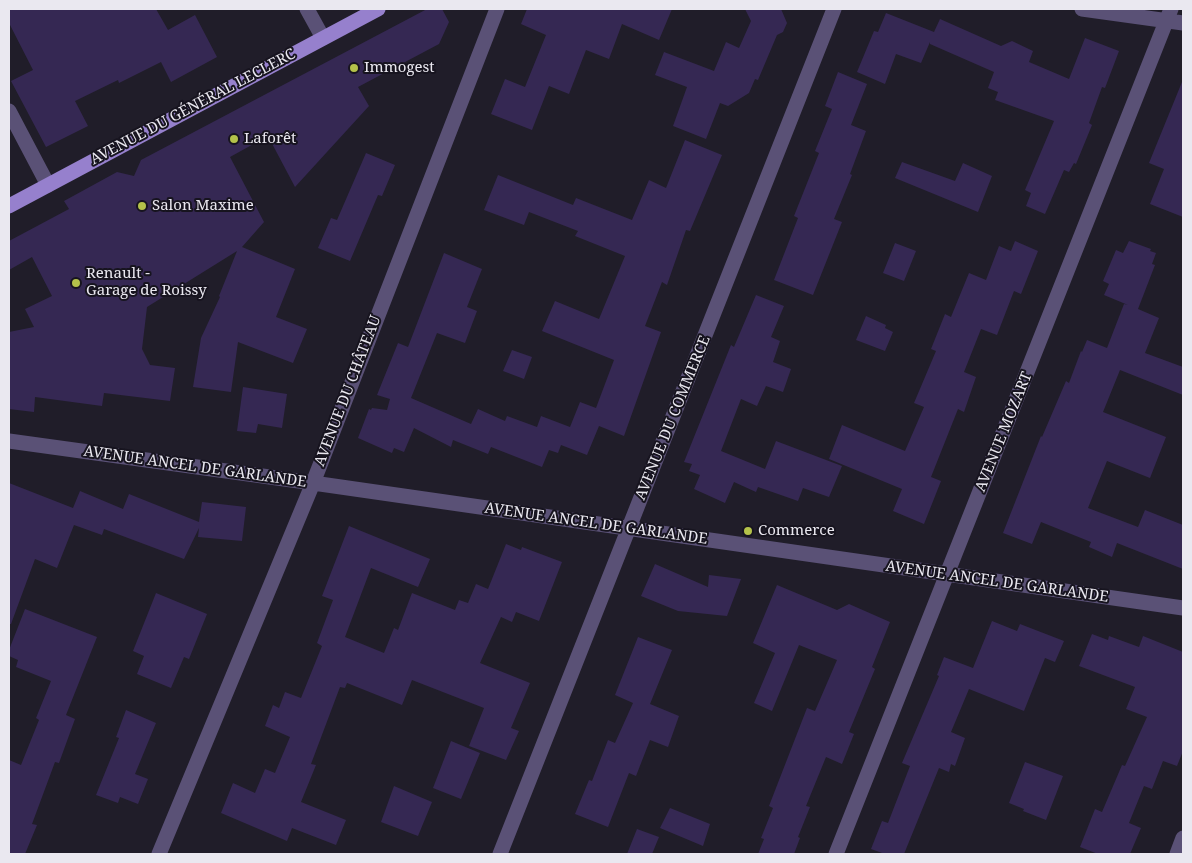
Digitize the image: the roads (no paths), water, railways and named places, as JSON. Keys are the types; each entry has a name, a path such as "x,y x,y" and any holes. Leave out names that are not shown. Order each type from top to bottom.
{"main road":[{"name":"AVENUE DU GÉNÉRAL LECLERC","path":"9,206 378,9"}],"street":[{"path":"307,9 323,38"},
{"name":"AVENUE DU CHÂTEAU","path":"160,854 312,483 497,9"},
{"name":"AVENUE DU COMMERCE","path":"500,854 834,9"},
{"path":"1082,9 1168,15 1183,23"},
{"name":"AVENUE MOZART","path":"836,854 1168,15"},
{"path":"9,111 48,185"},
{"name":"AVENUE ANCEL DE GARLANDE","path":"9,441 1183,608"},
{"path":"1177,854 1183,838"}],"place":[{"name":"Immogest","path":"354,68"},
{"name":"Laforêt","path":"234,139"},
{"name":"Salon Maxime","path":"142,206"},
{"name":"Renault - Garage de Roissy","path":"76,283"},
{"name":"Commerce","path":"748,531"}]}
